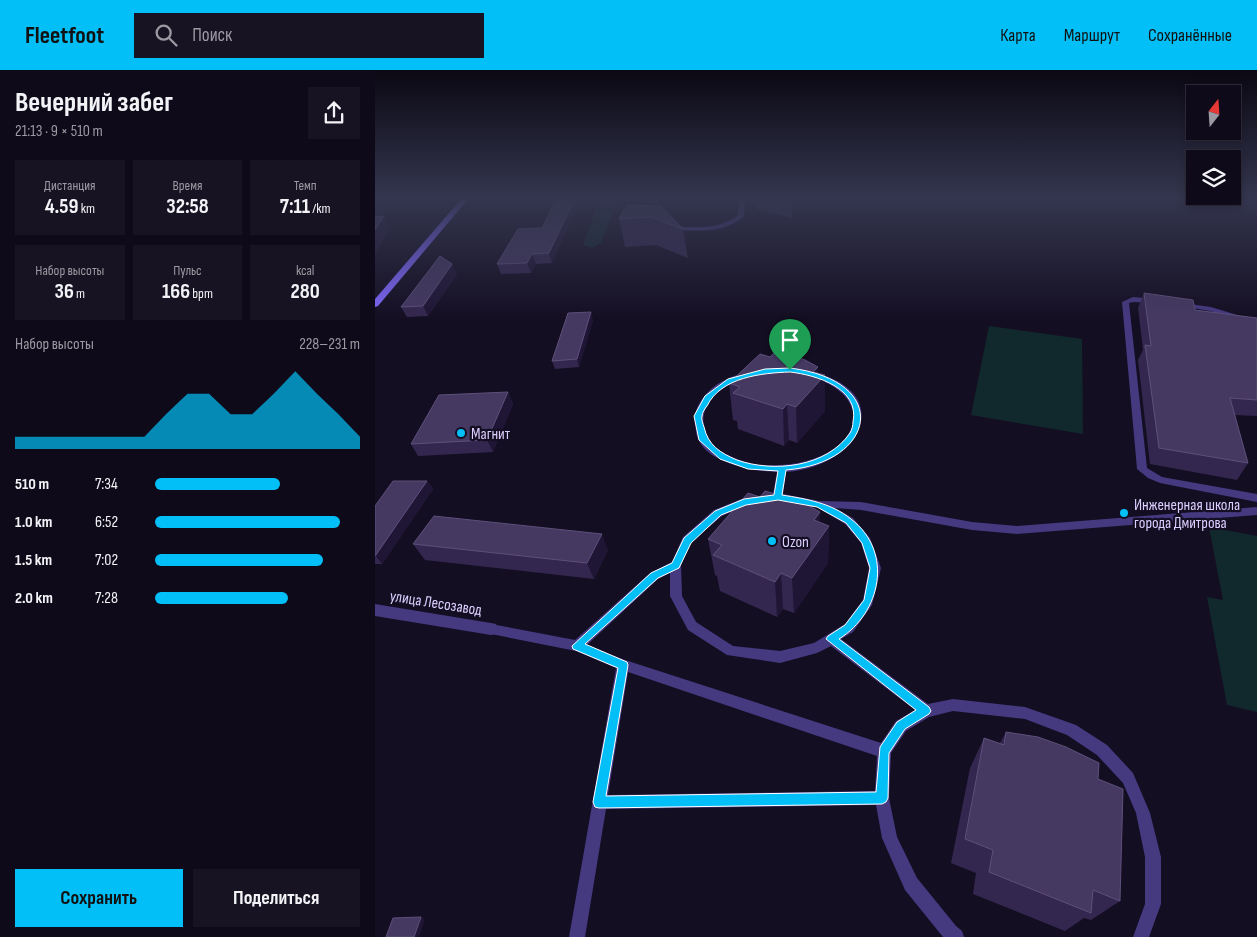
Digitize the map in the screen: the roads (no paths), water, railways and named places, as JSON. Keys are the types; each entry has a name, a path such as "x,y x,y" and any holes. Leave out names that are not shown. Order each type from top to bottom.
{"main road":[{"path":"375,304 431,238"}],"street":[{"name":"улица Лесозавод","path":"375,610 491,628"}],"lane":[{"path":"1161,302 1133,299 1125,302 1142,469 1160,480 1257,498"},
{"path":"1170,304 1211,310 1257,323"},
{"path":"1234,316 1257,315"},
{"path":"790,370 806,372 828,379 845,390 856,406 858,415 855,432 833,454 801,467 782,468 748,467 723,457 703,440 698,416 707,397 731,380 765,371 790,370"},
{"path":"778,497 782,468"},
{"path":"819,504 849,521 866,542 875,568 868,602 849,628 817,648 780,657 731,651 692,626 676,596 676,565 687,540 718,513 744,502 778,497 819,504 861,506 972,526 1017,530 1257,511"},
{"path":"577,646 654,576 676,565"},
{"path":"491,628 577,646 623,665 884,751"},
{"path":"831,639 925,711"},
{"path":"577,937 623,665"},
{"path":"956,937 911,884 890,838 882,798 884,751 901,726 925,711 953,704 1025,713 1071,730 1102,750 1128,778 1143,813 1153,857 1153,904 1145,934"},
{"path":"599,802 882,798"}],"place":[{"name":"Магнит","path":"461,433"},
{"name":"Инженерная школа города Дмитрова","path":"1124,513"},
{"name":"Ozon","path":"772,541"}]}
